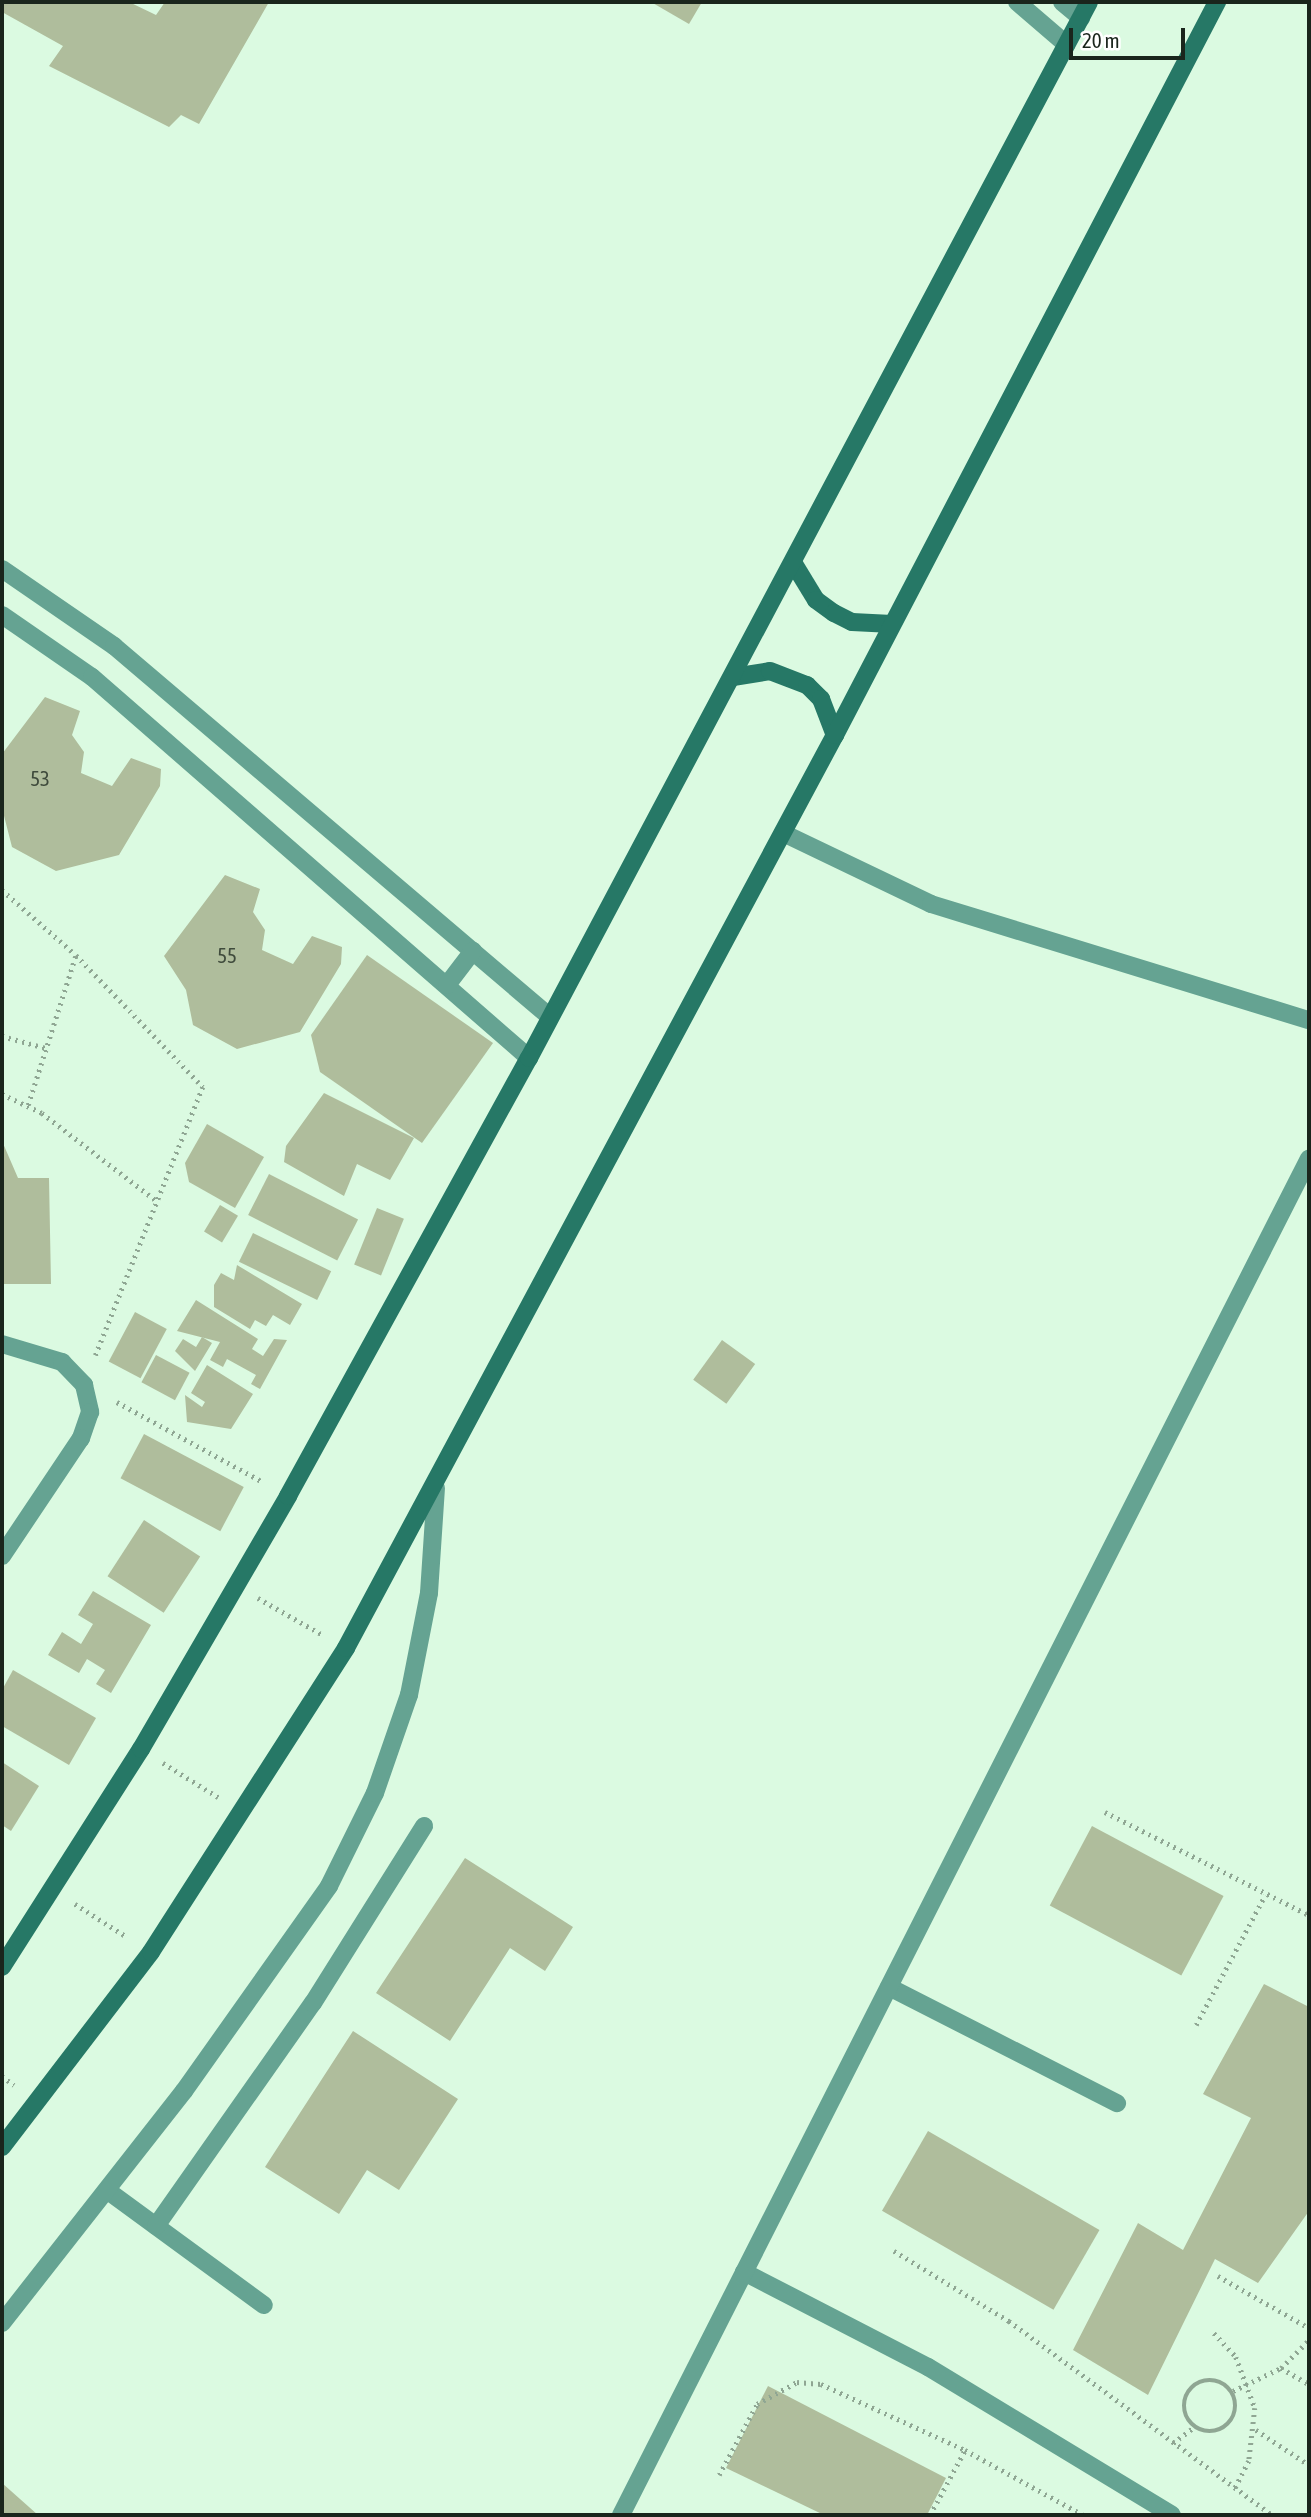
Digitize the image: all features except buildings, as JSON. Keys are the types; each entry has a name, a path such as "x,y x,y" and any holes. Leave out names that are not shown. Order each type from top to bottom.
{"street":[{"path":"1017,2 1066,44"},
{"path":"2,1967 141,1749 236,1586 529,1058 1085,10 1062,2"},
{"path":"2,2147 151,1952 346,1648 436,1488 835,735 1217,2"},
{"path":"793,564 816,600 834,613 852,622 892,624"},
{"path":"2,569 114,646 550,1017"},
{"path":"2,615 92,677 529,1058"},
{"path":"733,677 771,671 807,685 830,716 835,735"},
{"path":"783,833 930,904 1309,1020"},
{"path":"447,985 473,951"},
{"path":"621,2515 1309,1158"},
{"path":"2,1344 62,1362 84,1385 87,1425 2,1556"},
{"path":"2,2323 108,2191 328,1886 375,1793 409,1695 429,1593 436,1488"},
{"path":"156,2226 313,2003 424,1826"},
{"path":"889,1987 1117,2103"},
{"path":"108,2191 264,2305"},
{"path":"744,2272 928,2367 1172,2515"}],"path":[{"path":"2,890 76,955 203,1087 84,1385 288,1496"},
{"path":"29,1105 76,955"},
{"path":"2,1036 46,1048"},
{"path":"2,1094 29,1105 158,1202"},
{"path":"236,1586 346,1648"},
{"path":"141,1749 243,1812"},
{"path":"1105,1812 1309,1915"},
{"path":"52,1889 151,1952"},
{"path":"1196,2025 1265,1895"},
{"path":"894,2251 1009,2321 1272,2515"},
{"path":"1217,2276 1309,2328"},
{"path":"1213,2333 1250,2386 1256,2430 1235,2489"},
{"path":"1194,2427 1183,2406 1192,2385 1214,2380 1233,2391 1250,2386 1281,2368 1309,2340"},
{"path":"1281,2368 1309,2385"},
{"path":"719,2475 757,2404 797,2382 821,2384 965,2450 1083,2515"},
{"path":"1173,2444 1194,2427 1217,2431 1227,2426 1236,2405 1233,2391"},
{"path":"1256,2430 1309,2465"},
{"path":"930,2515 965,2450"}]}
